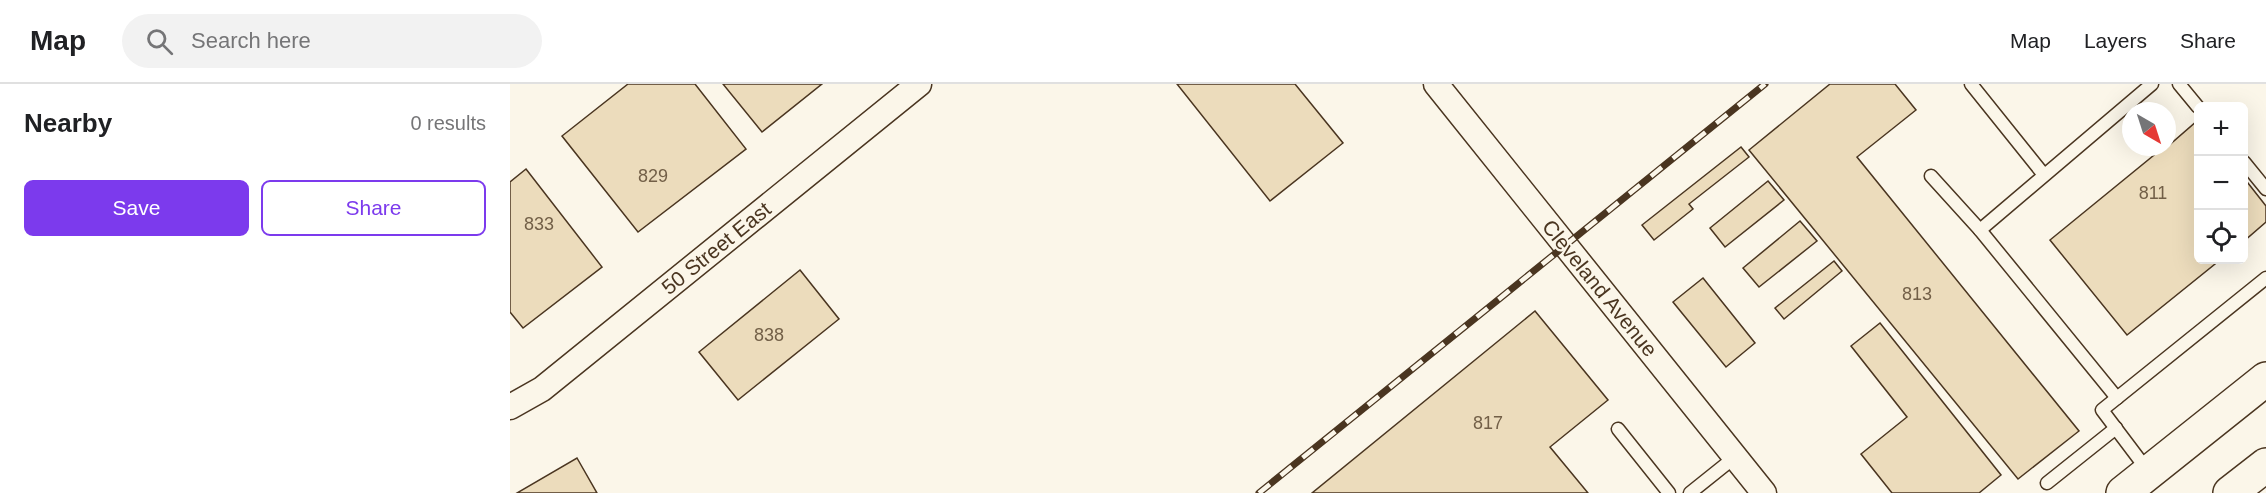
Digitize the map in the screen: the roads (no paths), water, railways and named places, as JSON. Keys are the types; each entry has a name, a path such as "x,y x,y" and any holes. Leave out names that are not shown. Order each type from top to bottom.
{"main road":[{"path":"2123,493 2266,379"},
{"path":"2230,493 2266,465"}],"street":[{"name":"50 Street East","path":"510,407 542,389 919,84"},
{"name":"Cleveland Avenue","path":"1436,84 1764,493"}],"lane":[{"path":"1971,84 2044,175"},
{"path":"1980,230 2152,84"},
{"path":"2179,84 2195,102"},
{"path":"2248,167 2266,189"},
{"path":"1931,176 1980,230 2117,398"},
{"path":"2149,472 2102,410 2266,278"},
{"path":"2047,483 2116,428"},
{"path":"1618,429 1669,493"},
{"path":"1690,493 1735,457"}],"railway":[{"path":"1259,493 1765,84"}]}
